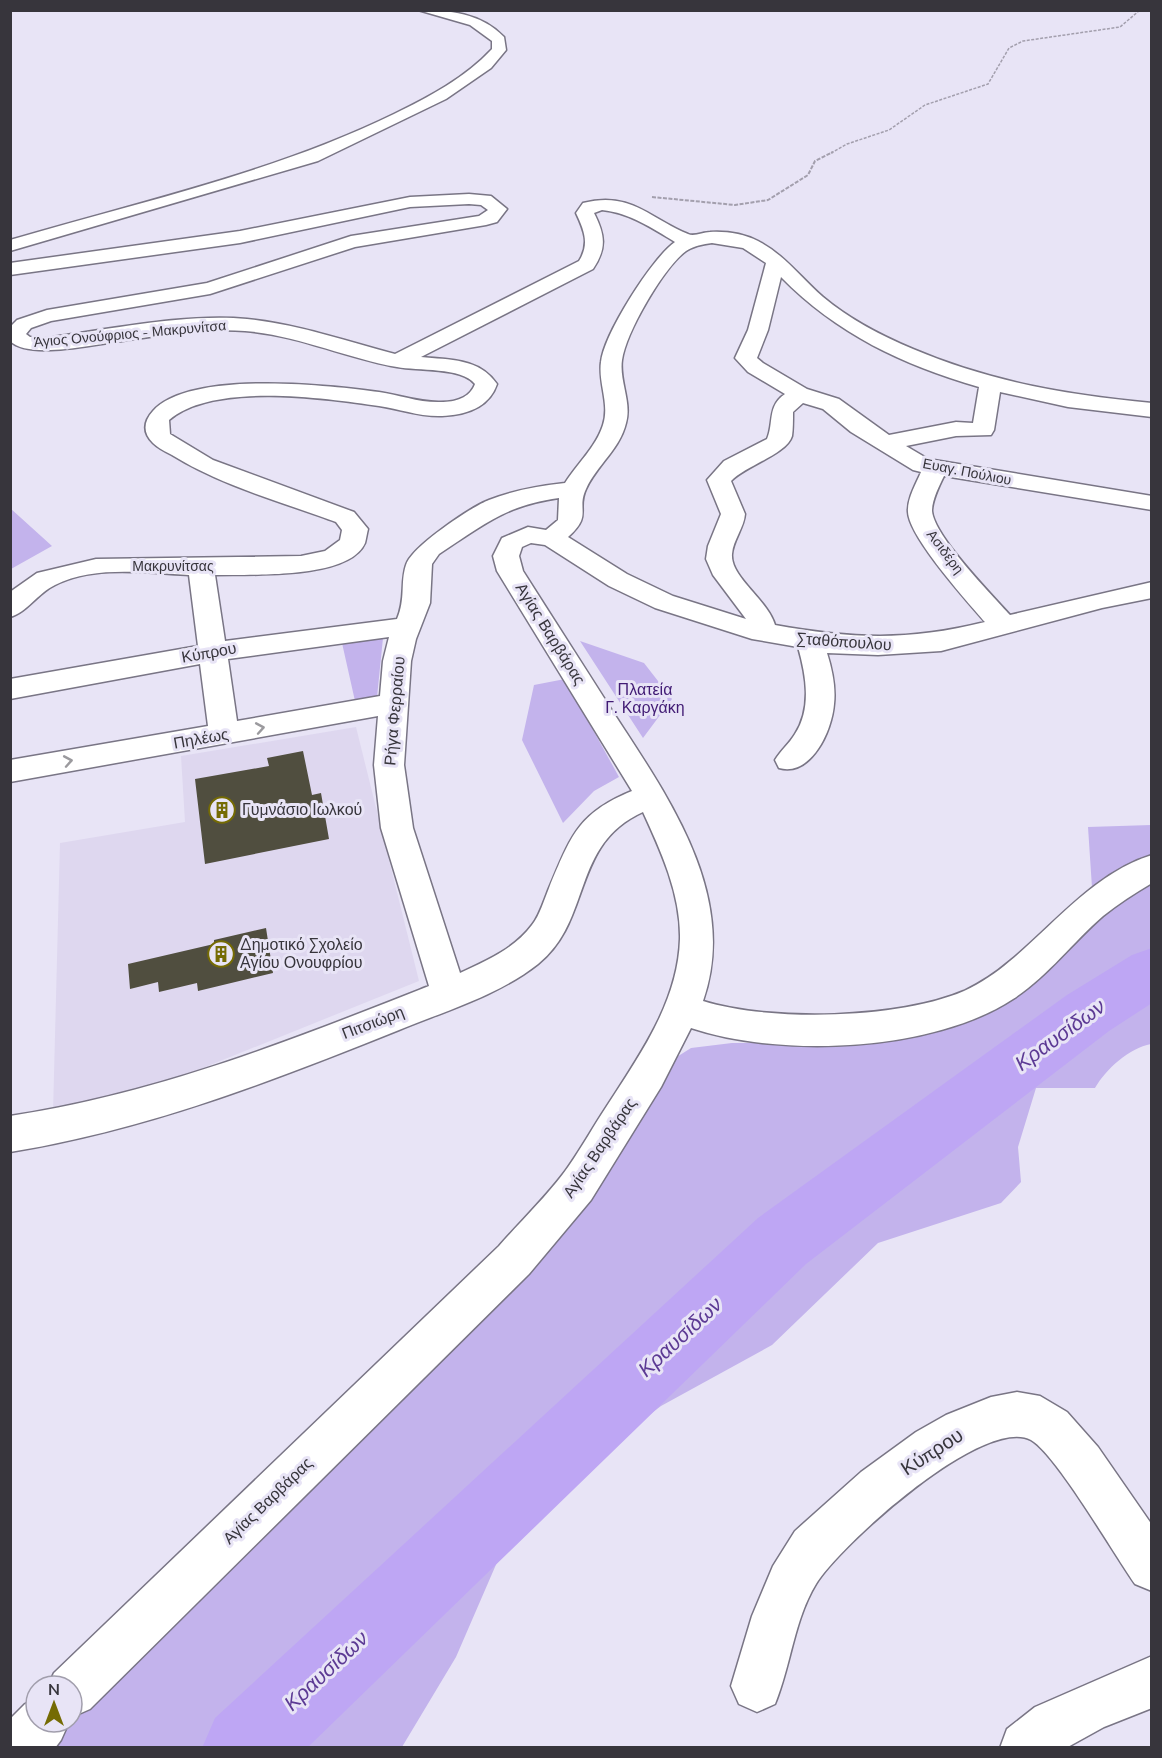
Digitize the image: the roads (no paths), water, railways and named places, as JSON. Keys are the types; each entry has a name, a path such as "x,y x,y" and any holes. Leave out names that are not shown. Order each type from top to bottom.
{"street":[{"path":"10,246 231,183 356,139 459,85 499,50 499,40 488,29 466,20 424,10"},
{"name":"Άγιος Ονούφριος - Μακρυνίτσα","path":"10,269 240,237 410,202 468,199 494,204 498,209 496,214 480,221 400,231 351,242 210,288 36,318 24,324 15,334 24,343 45,344 188,326 245,326 281,331 397,361 469,369 482,377 486,384 484,391 468,404 440,409 340,395 232,391 197,396 184,401 164,412 155,424 157,434 162,439 205,465 345,517 353,524 356,534 345,550"},
{"path":"397,361 586,265 593,256 598,237 585,213 589,207 604,204 626,209 647,218 688,242"},
{"path":"552,538 571,520 573,489 615,425 617,408 611,362 619,338 670,256 688,242 712,237 727,238 758,247 776,260 809,296 847,323 922,360 990,384 1089,403 1152,410"},
{"path":"762,633 760,616 727,577 718,560 719,546 733,514 731,503 720,490 719,480 732,466 776,444 781,434 785,406 790,400 801,396 786,383 750,364 746,358 758,330 776,260"},
{"path":"885,443 956,429 983,430 990,384"},
{"name":"Ευαγ. Πούλιου","path":"801,396 816,397 831,404 910,459 935,468 1152,503"},
{"name":"Ασιδέρη","path":"935,468 920,511 921,520 934,541 1004,626"},
{"name":"Ρήγα Φερραίου","path":"449,994 397,828 389,765 392,705 398,655 419,593 418,564 430,549 502,503 539,493 573,489"},
{"name":"Αγίας Βαρβάρας","path":"84,1679 514,1260 578,1187 648,1075 682,1010 695,961 695,918 692,899 675,847 651,796 507,564 508,547 517,539 536,535 552,538"},
{"name":"Σταθόπουλου","path":"552,538 618,580 664,602 762,633 810,642 911,646 962,638 1101,600 1152,590"},
{"name":"Μακρυνίτσας","path":"10,609 18,599 38,584 73,570 123,566 292,565 326,560 345,550"},
{"path":"201,567 224,735"},
{"name":"Κύπρου","path":"10,689 212,652 408,626"},
{"path":"790,760 809,741 818,721 819,667 810,642"},
{"name":"Πηλέως","path":"10,771 392,705"},
{"name":"Πιτσιώρη","path":"10,1134 71,1124 158,1101 273,1062 449,994 512,961 539,941 555,915 589,834 609,814 651,796"},
{"path":"682,1010 738,1026 769,1029 854,1027 950,1012 999,990 1035,963 1091,907 1152,867"},
{"name":"Κύπρου","path":"757,1686 783,1594 809,1551 877,1489 930,1449 980,1423 1012,1416 1027,1416 1041,1419 1053,1429 1075,1456 1152,1568"},
{"path":"1026,1748 1046,1730 1078,1712 1152,1682"},
{"path":"19,1748 32,1734"}],"waterway":[{"name":"Κραυσίδων","path":"245,1748 782,1241 1088,1013 1152,972"}],"place":[{"name":"Γυμνάσιο Ιωλκού","path":"222,810"},
{"name":"Δημοτικό Σχολείο Αγίου Ονουφρίου","path":"221,954"}],"park label":[{"name":"Πλατεία Γ. Καργάκη","path":"645,699"}]}
